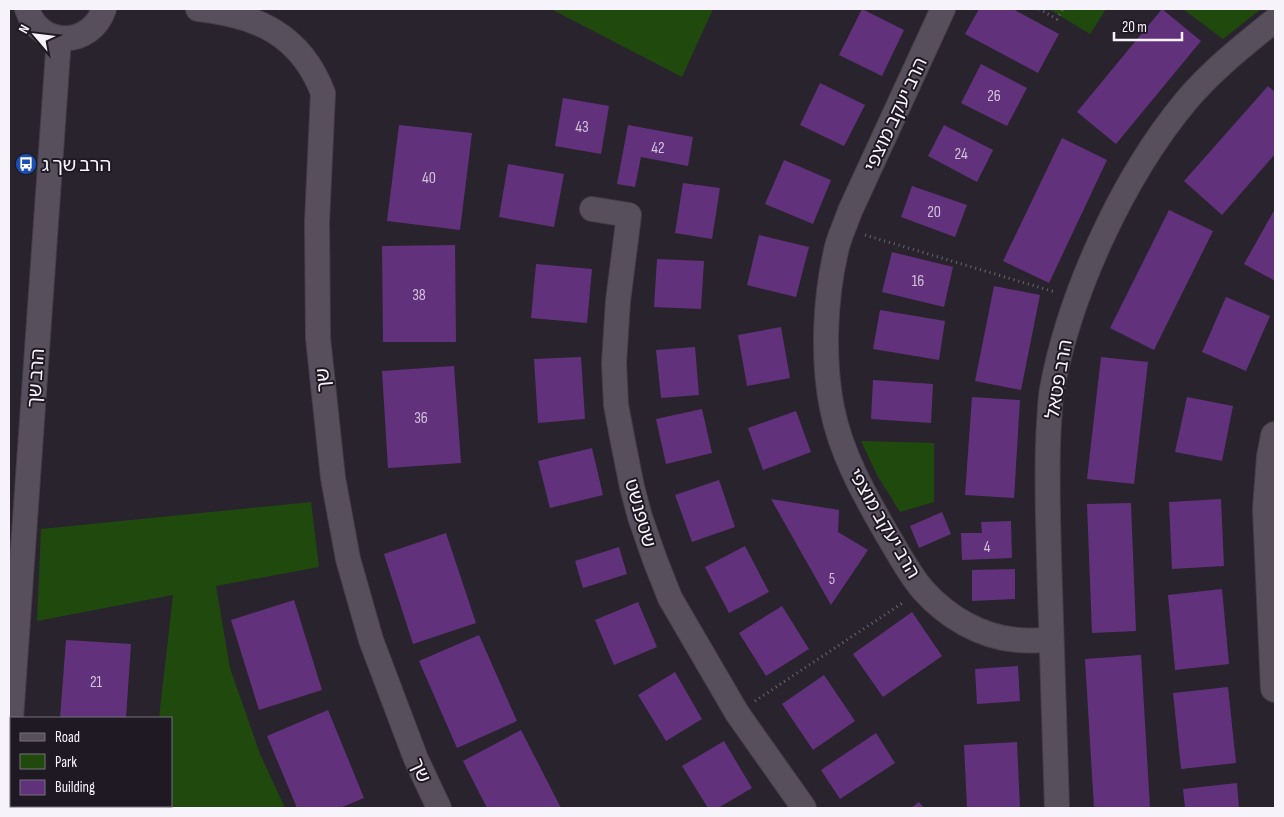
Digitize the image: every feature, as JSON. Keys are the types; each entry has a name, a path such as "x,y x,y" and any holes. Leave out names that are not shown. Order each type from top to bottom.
{"street":[{"path":"27,9 37,26 47,34 59,38 78,36 89,31 98,22 104,9"},
{"name":"שך","path":"198,9 224,12 268,26 306,58 317,77 323,93 317,222 318,319 323,390 333,478 348,559 371,640 409,741 440,808"},
{"name":"הרב יעקב מוצפי","path":"943,9 854,202 837,246 827,320 827,371 832,409 851,465 868,502 909,571 923,590 942,608 963,623 982,632 1018,640 1051,640"},
{"name":"הרב פטאל","path":"1056,808 1047,484 1052,390 1063,344 1077,298 1108,226 1132,181 1160,136 1186,101 1213,72 1275,20"},
{"name":"הרב שך","path":"11,717 59,38"},
{"name":"שטפנשט","path":"592,209 629,215 618,301 614,363 616,405 632,487 654,560 670,598 736,713 804,808"},
{"path":"1275,436 1271,456 1267,509 1275,688"},
{"name":"הרב שך","path":"9,758 10,739"}],"path":[{"path":"1039,9 1057,19 1063,9"},
{"path":"844,228 1077,298"},
{"path":"736,713 923,590"}],"green space":[{"path":"551,9 713,9 682,77"},
{"path":"1049,9 1106,9 1090,34"},
{"path":"1183,9 1261,9 1223,39"},
{"path":"861,441 934,443 934,502 900,512 877,475"},
{"path":"311,502 319,567 216,586 230,668 260,754 285,808 152,808 172,807 172,717 159,717 173,595 37,621 41,529"}],"building":[{"path":"862,9 904,30 882,76 839,55"},
{"path":"979,9 1013,9 1059,34 1038,73 965,34"},
{"path":"1162,9 1201,41 1116,144 1077,112"},
{"path":"981,64 1027,88 1007,126 961,103"},
{"path":"820,83 865,105 844,146 800,125"},
{"path":"1268,86 1275,92 1275,154 1222,215 1184,181"},
{"path":"563,98 609,106 601,154 555,146"},
{"path":"399,125 472,133 460,230 387,221"},
{"path":"628,125 693,137 688,166 641,157 635,187 617,184"},
{"path":"944,125 993,150 977,182 928,156"},
{"path":"1062,138 1107,160 1049,283 1003,261"},
{"path":"784,160 831,180 813,224 765,204"},
{"path":"508,164 564,174 554,227 499,217"},
{"path":"683,183 720,188 712,239 675,233"},
{"path":"912,186 967,205 955,237 901,217"},
{"path":"1275,209 1275,281 1244,264"},
{"path":"1169,210 1213,231 1154,350 1110,328"},
{"path":"759,235 809,247 796,297 747,285"},
{"path":"455,245 456,342 383,342 382,246"},
{"path":"892,252 953,267 944,307 882,292"},
{"path":"657,259 704,261 701,309 654,307"},
{"path":"536,264 592,269 587,323 531,318"},
{"path":"994,286 1040,295 1021,390 975,381"},
{"path":"1226,297 1270,316 1246,371 1202,352"},
{"path":"880,310 945,321 939,360 873,349"},
{"path":"781,327 790,378 747,386 738,335"},
{"path":"695,347 699,395 661,398 656,350"},
{"path":"581,357 585,419 538,423 534,359"},
{"path":"1101,357 1148,362 1134,484 1087,479"},
{"path":"454,366 461,463 388,468 382,371"},
{"path":"873,380 933,384 931,423 871,419"},
{"path":"972,397 1020,400 1014,498 965,495"},
{"path":"1187,397 1233,406 1222,461 1175,452"},
{"path":"702,409 712,453 666,464 656,419"},
{"path":"796,411 811,452 763,470 748,428"},
{"path":"592,448 603,495 550,508 538,461"},
{"path":"719,480 735,527 692,542 675,495"},
{"path":"771,499 839,510 838,532 868,550 831,605"},
{"path":"1221,499 1224,566 1172,569 1169,502"},
{"path":"1131,503 1136,631 1092,633 1087,504"},
{"path":"942,512 951,534 919,548 910,526"},
{"path":"1011,521 1012,558 962,560 961,533 982,533 981,522"},
{"path":"446,533 476,623 413,644 384,554"},
{"path":"745,546 769,592 729,613 705,567"},
{"path":"619,547 627,574 583,588 575,561"},
{"path":"1015,569 1015,599 972,601 972,570"},
{"path":"1222,589 1229,664 1175,670 1168,595"},
{"path":"294,600 322,690 259,710 231,620"},
{"path":"638,602 657,647 614,665 595,620"},
{"path":"782,606 809,649 766,676 739,633"},
{"path":"912,612 942,656 883,697 853,654"},
{"path":"479,635 517,721 457,748 419,661"},
{"path":"66,640 131,644 126,717 60,717"},
{"path":"1141,655 1150,808 1094,808 1085,659"},
{"path":"1018,666 1020,701 977,704 975,669"},
{"path":"675,672 702,719 666,741 638,695"},
{"path":"824,675 855,721 813,750 782,704"},
{"path":"1228,687 1236,763 1181,769 1173,693"},
{"path":"328,710 364,798 340,808 297,808 267,736"},
{"path":"521,730 561,808 487,808 463,761"},
{"path":"876,733 895,763 840,799 821,770"},
{"path":"724,741 752,788 718,808 708,808 682,766"},
{"path":"1017,742 1020,808 967,808 964,745"},
{"path":"1237,783 1239,808 1185,808 1183,789"},
{"path":"919,802 924,808 911,808"},
{"path":"55,807 121,807 121,808"}],"place":[{"name":"הרב שך ג","path":"26,164"}]}
